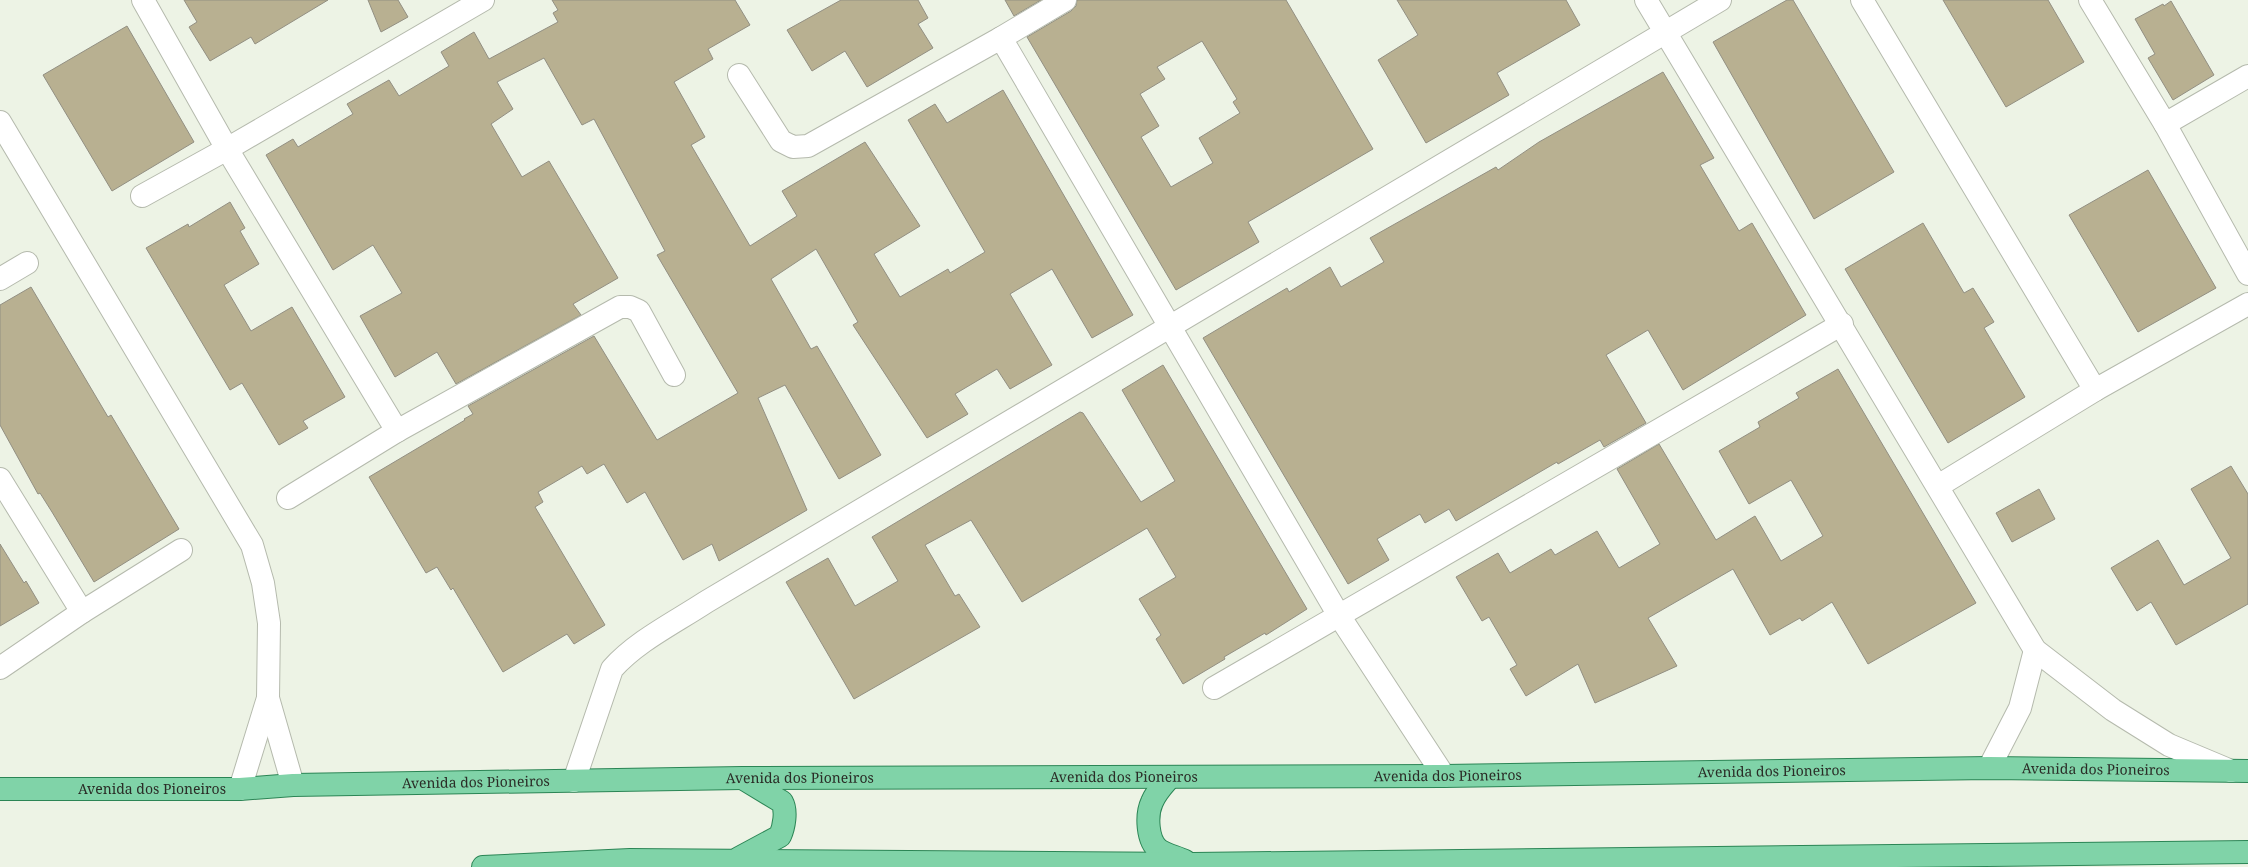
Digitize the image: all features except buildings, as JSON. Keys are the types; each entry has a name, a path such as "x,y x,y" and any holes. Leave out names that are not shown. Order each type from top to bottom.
{"main road":[{"name":"Avenida dos Pioneiros","path":"0,789 240,789 293,786 742,778 1444,776 1989,768 2240,771"},
{"path":"1170,777 1158,790 1150,804 1149,832 1153,842 1159,850 1193,864"},
{"path":"736,860 780,836 784,817 784,805 782,802 742,778"},
{"path":"483,867 736,860 1193,864 1661,862 2248,852"}],"street":[{"path":"143,0 227,149 397,431"},
{"path":"142,196 227,149 483,0"},
{"path":"740,75 781,141 793,147 808,146 1001,38 1065,0"},
{"path":"1646,0 1842,324 2035,650 2113,710 2169,744 2240,771"},
{"path":"574,781 612,669 622,657 706,602 1720,0"},
{"path":"1862,0 2095,390"},
{"path":"2090,0 2165,124 2248,274"},
{"path":"1001,38 1338,614 1444,776"},
{"path":"2165,124 2248,76"},
{"path":"0,122 252,545 263,583 269,623 268,698 240,789"},
{"path":"0,279 27,263"},
{"path":"1938,486 2095,390 2248,304"},
{"path":"288,498 397,431 620,307 630,307 639,311 674,375"},
{"path":"1214,688 1338,614 1842,324"},
{"path":"0,479 82,612"},
{"path":"0,668 82,612 181,550"},
{"path":"1989,768 2020,708 2035,650"},
{"path":"268,698 293,786"}]}
